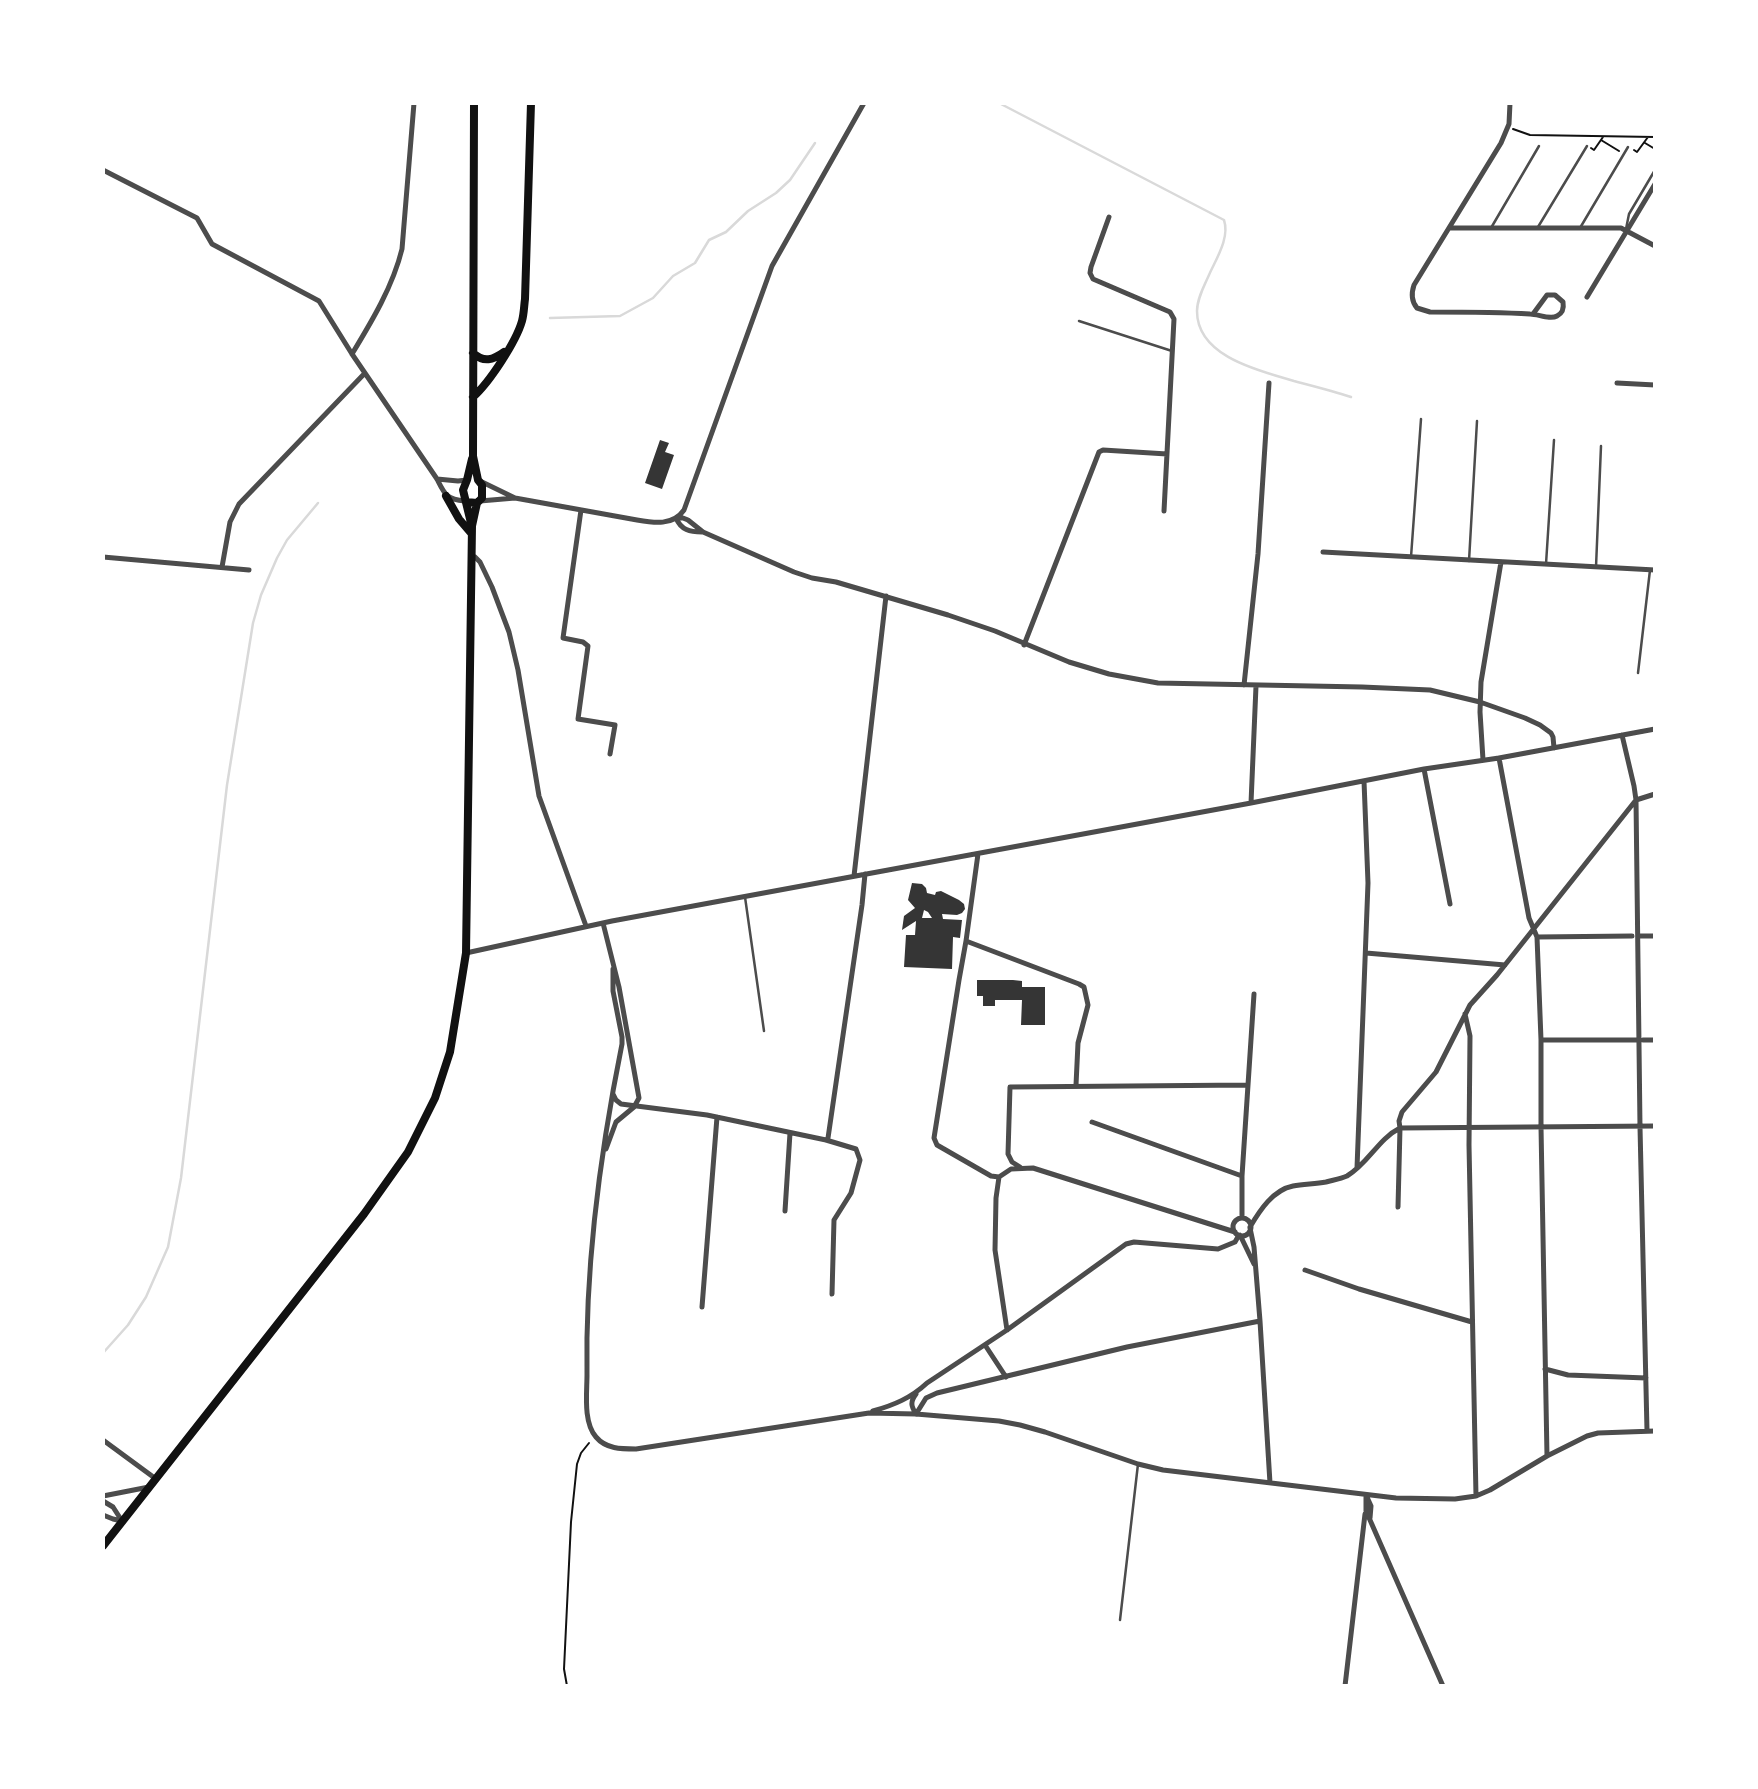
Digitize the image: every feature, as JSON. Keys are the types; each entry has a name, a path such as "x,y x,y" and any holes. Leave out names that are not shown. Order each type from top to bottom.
{"main road":[{"path":"471,529 482,491 473,456 474,103"},
{"path":"473,397 489,380 522,321 531,103"},
{"path":"473,353 487,360 496,358 507,350"},
{"path":"103,1546 364,1214 408,1152 435,1098 450,1052 466,953 471,529 463,490 473,456"},
{"path":"467,480 479,481"},
{"path":"446,496 459,519 471,529"},
{"path":"466,501 478,502"}],"street":[{"path":"352,354 398,265 402,248 414,103"},
{"path":"676,518 684,510 772,266 864,103"},
{"path":"1510,103 1508,127 1501,143 1414,285 1412,300 1417,308 1430,312 1533,314 1554,317 1561,314 1563,302 1555,295 1547,295 1533,314"},
{"path":"103,170 197,218 212,244 319,301 446,496 453,500 466,501"},
{"path":"1587,297 1655,184"},
{"path":"1109,217 1091,267 1093,279 1173,315 1164,511"},
{"path":"1449,228 1616,228 1626,230 1655,246"},
{"path":"222,567 230,522 239,504 365,373"},
{"path":"1244,685 1258,554 1269,383"},
{"path":"1617,383 1655,385"},
{"path":"1024,645 1099,452 1104,450 1167,454"},
{"path":"437,479 467,480"},
{"path":"479,481 515,498 654,523 682,518 703,532 793,572 886,596 965,621 1069,662 1109,674 1158,683 1420,689 1480,702 1525,718 1550,733 1554,748"},
{"path":"478,502 515,498"},
{"path":"581,510 563,638 583,642 587,646 578,719 615,724 610,754"},
{"path":"676,518 682,528 703,532"},
{"path":"1323,552 1653,570"},
{"path":"471,556 480,562 488,578 509,632 539,796 586,926"},
{"path":"103,557 249,570"},
{"path":"1483,760 1481,682 1501,562"},
{"path":"854,876 886,596"},
{"path":"1251,803 1256,686"},
{"path":"466,953 586,926 1100,829 1655,729"},
{"path":"1622,735 1636,800 1635,936 1641,1040 1640,1127 1647,1431"},
{"path":"1499,758 1528,918 1537,937 1542,1040 1546,1456"},
{"path":"1424,769 1450,904"},
{"path":"1357,1168 1368,883 1364,781"},
{"path":"1398,1207 1399,1121 1402,1112 1436,1072 1470,1005 1636,800 1655,794"},
{"path":"978,854 934,1138 937,1145 991,1176 999,1177 1020,1167 1032,1168 1238,1234 1247,1234 1272,1197 1282,1190 1291,1186 1343,1178 1357,1168 1378,1144 1400,1128 1655,1126"},
{"path":"826,1140 865,874"},
{"path":"602,1159 617,1122 634,1107 639,1098 619,987 603,923"},
{"path":"1537,937 1655,936"},
{"path":"966,941 1084,987 1088,1005 1078,1043 1076,1085"},
{"path":"1366,953 1504,965"},
{"path":"613,969 613,991 622,1037 595,1211 588,1292 587,1413 590,1427 596,1437 605,1444 615,1448 636,1449 869,1413 916,1414 1020,1425 1163,1470 1366,1495 1431,1500 1476,1496 1587,1436 1598,1433 1655,1431"},
{"path":"1242,1218 1242,1175 1254,994"},
{"path":"1465,1014 1470,1036 1469,1145 1476,1496"},
{"path":"1542,1040 1655,1040"},
{"path":"619,1058 626,1057 633,1061"},
{"path":"1020,1167 1009,1159 1008,1154 1011,1086 1248,1085"},
{"path":"613,1094 621,1104 634,1107 717,1118 826,1140 856,1149 860,1160 851,1193 834,1220 832,1294"},
{"path":"702,1307 717,1118"},
{"path":"1092,1122 1242,1175"},
{"path":"785,1211 790,1133"},
{"path":"999,1177 995,1250 1007,1329"},
{"path":"1242,1218 1234,1224 1255,1266"},
{"path":"1242,1218 1249,1222 1254,1247 1270,1483"},
{"path":"916,1414 911,1406 912,1400 927,1383 1126,1244 1135,1242 1218,1250 1235,1242 1238,1234"},
{"path":"1305,1270 1472,1322"},
{"path":"916,1414 930,1395 1127,1347 1260,1321"},
{"path":"985,1345 1006,1377"},
{"path":"1545,1369 1568,1375 1646,1378"},
{"path":"869,1413 917,1393"},
{"path":"103,1440 156,1479"},
{"path":"103,1499 149,1486"},
{"path":"1345,1686 1366,1495"},
{"path":"1366,1495 1371,1506 1370,1520"},
{"path":"103,1499 113,1507 122,1521"},
{"path":"1366,1511 1443,1686"},
{"path":"103,1515 122,1521"}],"lane":[{"path":"1491,228 1539,146"},
{"path":"1537,228 1587,146"},
{"path":"1580,228 1628,147"},
{"path":"1626,230 1629,214 1655,170"},
{"path":"1079,321 1172,351"},
{"path":"1411,558 1421,419"},
{"path":"1469,561 1477,421"},
{"path":"1546,564 1555,440"},
{"path":"1596,567 1601,446"},
{"path":"1638,673 1653,570"},
{"path":"745,897 764,1031"},
{"path":"1120,1620 1138,1464"}],"path":[{"path":"1508,127 1530,135 1655,137"},
{"path":"1587,146 1594,150 1604,136"},
{"path":"1628,147 1637,152 1648,136"},
{"path":"1601,140 1623,154"},
{"path":"1644,143 1655,149"},
{"path":"568,1686 564,1669 566,1609 577,1464 584,1447 596,1437"}],"building":[{"path":"660,440 669,443 665,452 674,455 662,489 645,483"},
{"path":"912,883 922,884 927,893 935,895 941,891 964,904 962,913 942,914 943,919 962,920 960,938 953,937 952,969 904,967 906,935 915,935 916,921 902,930 904,916 915,908 908,900","holes":["924,910 932,918 922,918"]},
{"path":"977,980 1013,980 1022,981 1022,987 1045,987 1045,1025 1021,1025 1022,1000 995,1000 995,1006 983,1006 983,996 977,996"}],"waterway":[{"path":"999,103 1224,220 1224,241 1197,306 1200,327 1207,340 1219,351 1248,367 1351,397"},
{"path":"550,318 620,316 653,298 673,276 695,263 709,240 726,232 748,211 776,193 790,180 815,143"},
{"path":"103,1353 128,1325 146,1297 168,1247 181,1178 227,785 253,623 261,595 277,558 287,540 318,503"}]}
